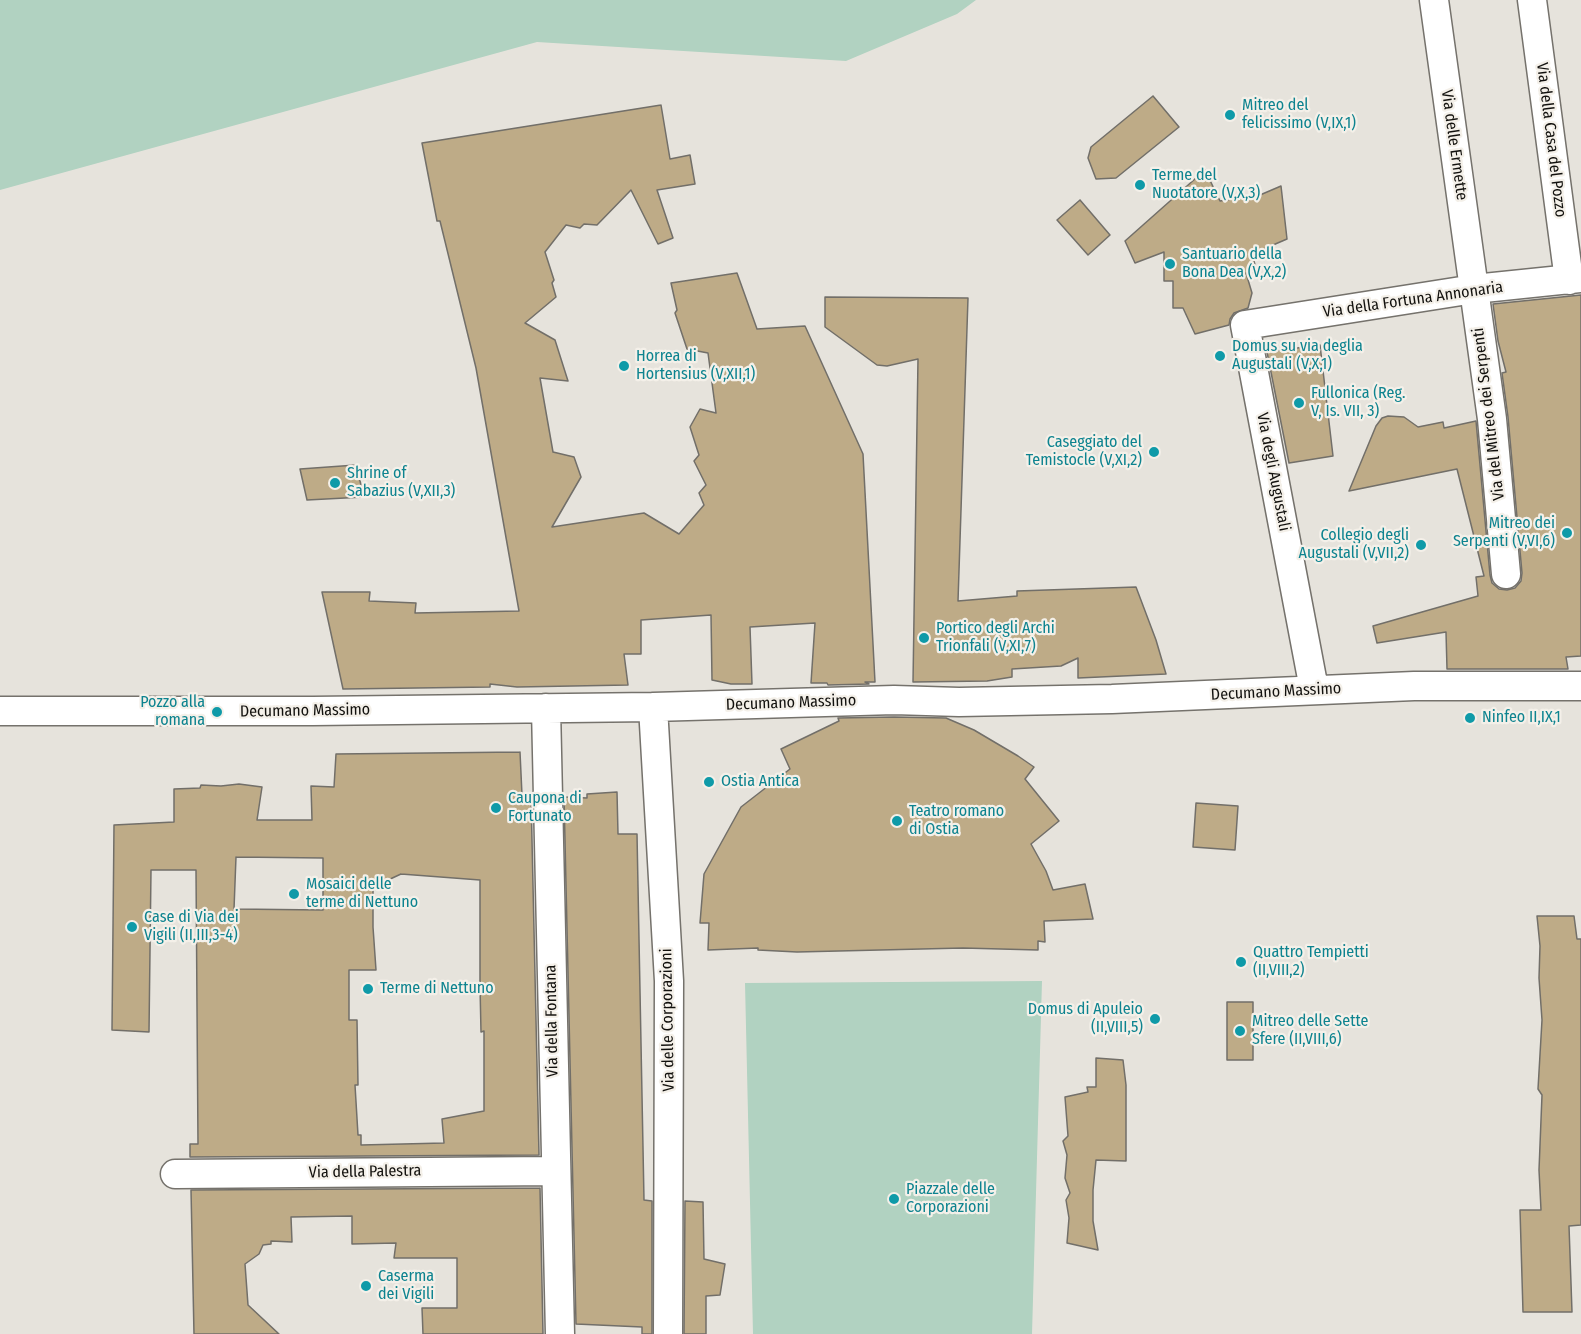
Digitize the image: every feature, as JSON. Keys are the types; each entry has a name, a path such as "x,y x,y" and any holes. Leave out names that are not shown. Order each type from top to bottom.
{"street":[{"name":"Via delle Ermette","path":"1434,0 1473,289"},
{"name":"Via della Casa del Pozzo","path":"1532,0 1575,279"},
{"name":"Via della Fortuna Annonaria","path":"1245,325 1473,289 1575,279"},
{"name":"Via del Mitreo dei Serpenti","path":"1473,289 1492,419 1506,574"},
{"name":"Via degli Augustali","path":"1245,325 1314,689"},
{"name":"Decumano Massimo","path":"0,711 201,712 653,707 894,700 959,702 1112,699 1414,686 1581,686"},
{"name":"Via delle Corporazioni","path":"653,707 669,981 668,1334"},
{"name":"Via della Fontana","path":"546,708 560,1334"},
{"name":"Via della Palestra","path":"175,1174 555,1171"}],"green space":[{"path":"0,0 976,0 957,14 846,61 537,42 0,190"},
{"name":"Piazzale delle Corporazioni","path":"1042,981 1032,1334 753,1334 745,983"}],"building":[{"path":"1153,96 1179,127 1116,178 1096,179 1088,158 1091,147"},
{"path":"661,105 670,159 690,155 695,184 657,190 673,238 658,244 631,190 597,225 584,224 580,228 566,225 545,252 554,280 552,283 556,297 525,323 555,340 568,381 540,378 553,452 574,457 581,477 552,527 644,513 679,534 704,505 699,493 706,485 694,461 699,455 690,427 700,409 716,413 708,353 687,349 675,313 677,310 671,283 737,273 757,329 805,326 863,454 875,682 828,685 827,683 811,683 815,623 750,627 752,684 731,684 712,680 711,615 641,620 641,654 624,654 628,685 517,687 490,684 490,687 343,689 322,592 370,592 369,601 416,603 415,613 519,611 476,368 440,221 437,221 422,143"},
{"path":"1205,170 1220,201 1260,195 1281,186 1287,239 1252,254 1257,272 1246,273 1252,293 1248,308 1234,313 1229,325 1195,334 1183,308 1173,308 1173,281 1164,281 1164,252 1135,263 1125,241"},
{"path":"1080,200 1110,235 1088,255 1057,220"},
{"path":"1581,295 1581,656 1566,657 1568,669 1447,669 1446,632 1377,643 1373,626 1478,596 1476,577 1484,576 1457,469 1349,491 1376,426 1382,418 1388,416 1404,417 1418,427 1443,422 1444,428 1476,421 1490,575 1492,583 1499,589 1515,588 1521,581 1522,573 1502,373 1506,372 1498,341 1493,304"},
{"path":"825,297 968,298 958,601 1017,596 1017,591 1136,587 1166,674 1078,678 1078,658 1061,666 1012,669 1012,677 987,681 913,682 918,359 887,366 877,365 825,327"},
{"name":"Fullonica (Reg. V, Is. VII, 3)","path":"1320,345 1333,456 1289,463 1267,352"},
{"path":"356,465 364,497 307,500 300,469"},
{"name":"Teatro romano di Ostia","path":"838,718 946,718 974,730 1034,767 1025,779 1059,821 1031,844 1046,871 1053,890 1085,884 1093,919 1044,921 1045,942 1038,941 1038,950 963,948 797,952 758,950 758,948 708,950 709,923 700,923 704,874 741,807 790,769 781,749 839,721"},
{"path":"520,752 522,795 531,796 539,1155 190,1157 190,1144 198,1144 196,870 151,870 149,1032 112,1030 114,825 174,822 174,789 200,788 201,785 239,784 262,787 257,820 312,820 311,786 334,787 336,754","holes":["236,857 323,858 323,910 234,909","401,874 480,880 480,986 481,1032 484,1031 484,1111 442,1119 444,1143 361,1145 361,1135 358,1135 355,1085 358,1085 357,1020 349,1020 349,970 376,970 373,887"]},
{"path":"617,792 618,834 637,834 644,1200 652,1201 652,1334 642,1334 642,1327 576,1324 564,797 587,798 587,794"},
{"path":"1196,803 1238,806 1235,850 1193,847"},
{"path":"1537,916 1574,916 1577,939 1581,939 1581,1225 1569,1226 1572,1312 1523,1312 1520,1210 1541,1210 1539,1170 1542,1095 1538,1089 1542,1020"},
{"name":"Mitreo delle Sette Sfere (II,VIII,6)","path":"1227,1002 1253,1002 1253,1060 1227,1060"},
{"path":"1096,1058 1123,1060 1126,1085 1126,1161 1096,1160 1093,1221 1098,1250 1067,1243 1069,1218 1066,1200 1070,1193 1065,1178 1067,1155 1063,1141 1068,1136 1065,1097 1088,1092 1087,1087 1096,1087"},
{"path":"540,1188 543,1334 423,1334 422,1308 457,1308 457,1258 394,1258 396,1243 352,1244 352,1216 291,1217 292,1242 271,1241 271,1244 263,1245 259,1254 245,1264 248,1305 279,1334 194,1334 191,1190"},
{"path":"685,1201 703,1202 704,1259 725,1264 720,1295 706,1296 706,1334 684,1334"}],"place":[{"name":"Mitreo del felicissimo (V,IX,1)","path":"1230,115"},
{"name":"Terme del Nuotatore (V,X,3)","path":"1140,185"},
{"name":"Santuario della Bona Dea (V,X,2)","path":"1170,264"},
{"name":"Domus su via deglia Augustali (V,X,1)","path":"1220,356"},
{"name":"Horrea di Hortensius (V,XII,1)","path":"624,366"},
{"name":"Fullonica (Reg. V, Is. VII, 3)","path":"1299,403"},
{"name":"Caseggiato del Temistocle (V,XI,2)","path":"1154,452"},
{"name":"Shrine of Sabazius (V,XII,3)","path":"335,483"},
{"name":"Mitreo dei Serpenti (V,VI,6)","path":"1567,533"},
{"name":"Collegio degli Augustali (V,VII,2)","path":"1421,545"},
{"name":"Portico degli Archi Trionfali (V,XI,7)","path":"924,638"},
{"name":"Pozzo alla romana","path":"217,712"},
{"name":"Ninfeo II,IX,1","path":"1470,718"},
{"name":"Ostia Antica","path":"709,782"},
{"name":"Caupona di Fortunato","path":"496,808"},
{"name":"Teatro romano di Ostia","path":"897,821"},
{"name":"Mosaici delle terme di Nettuno","path":"294,894"},
{"name":"Case di Via dei Vigili (II,III,3-4)","path":"132,927"},
{"name":"Quattro Tempietti (II,VIII,2)","path":"1241,962"},
{"name":"Terme di Nettuno","path":"368,989"},
{"name":"Domus di Apuleio (II,VIII,5)","path":"1155,1019"},
{"name":"Mitreo delle Sette Sfere (II,VIII,6)","path":"1240,1031"},
{"name":"Piazzale delle Corporazioni","path":"894,1199"},
{"name":"Caserma dei Vigili","path":"366,1286"}]}
